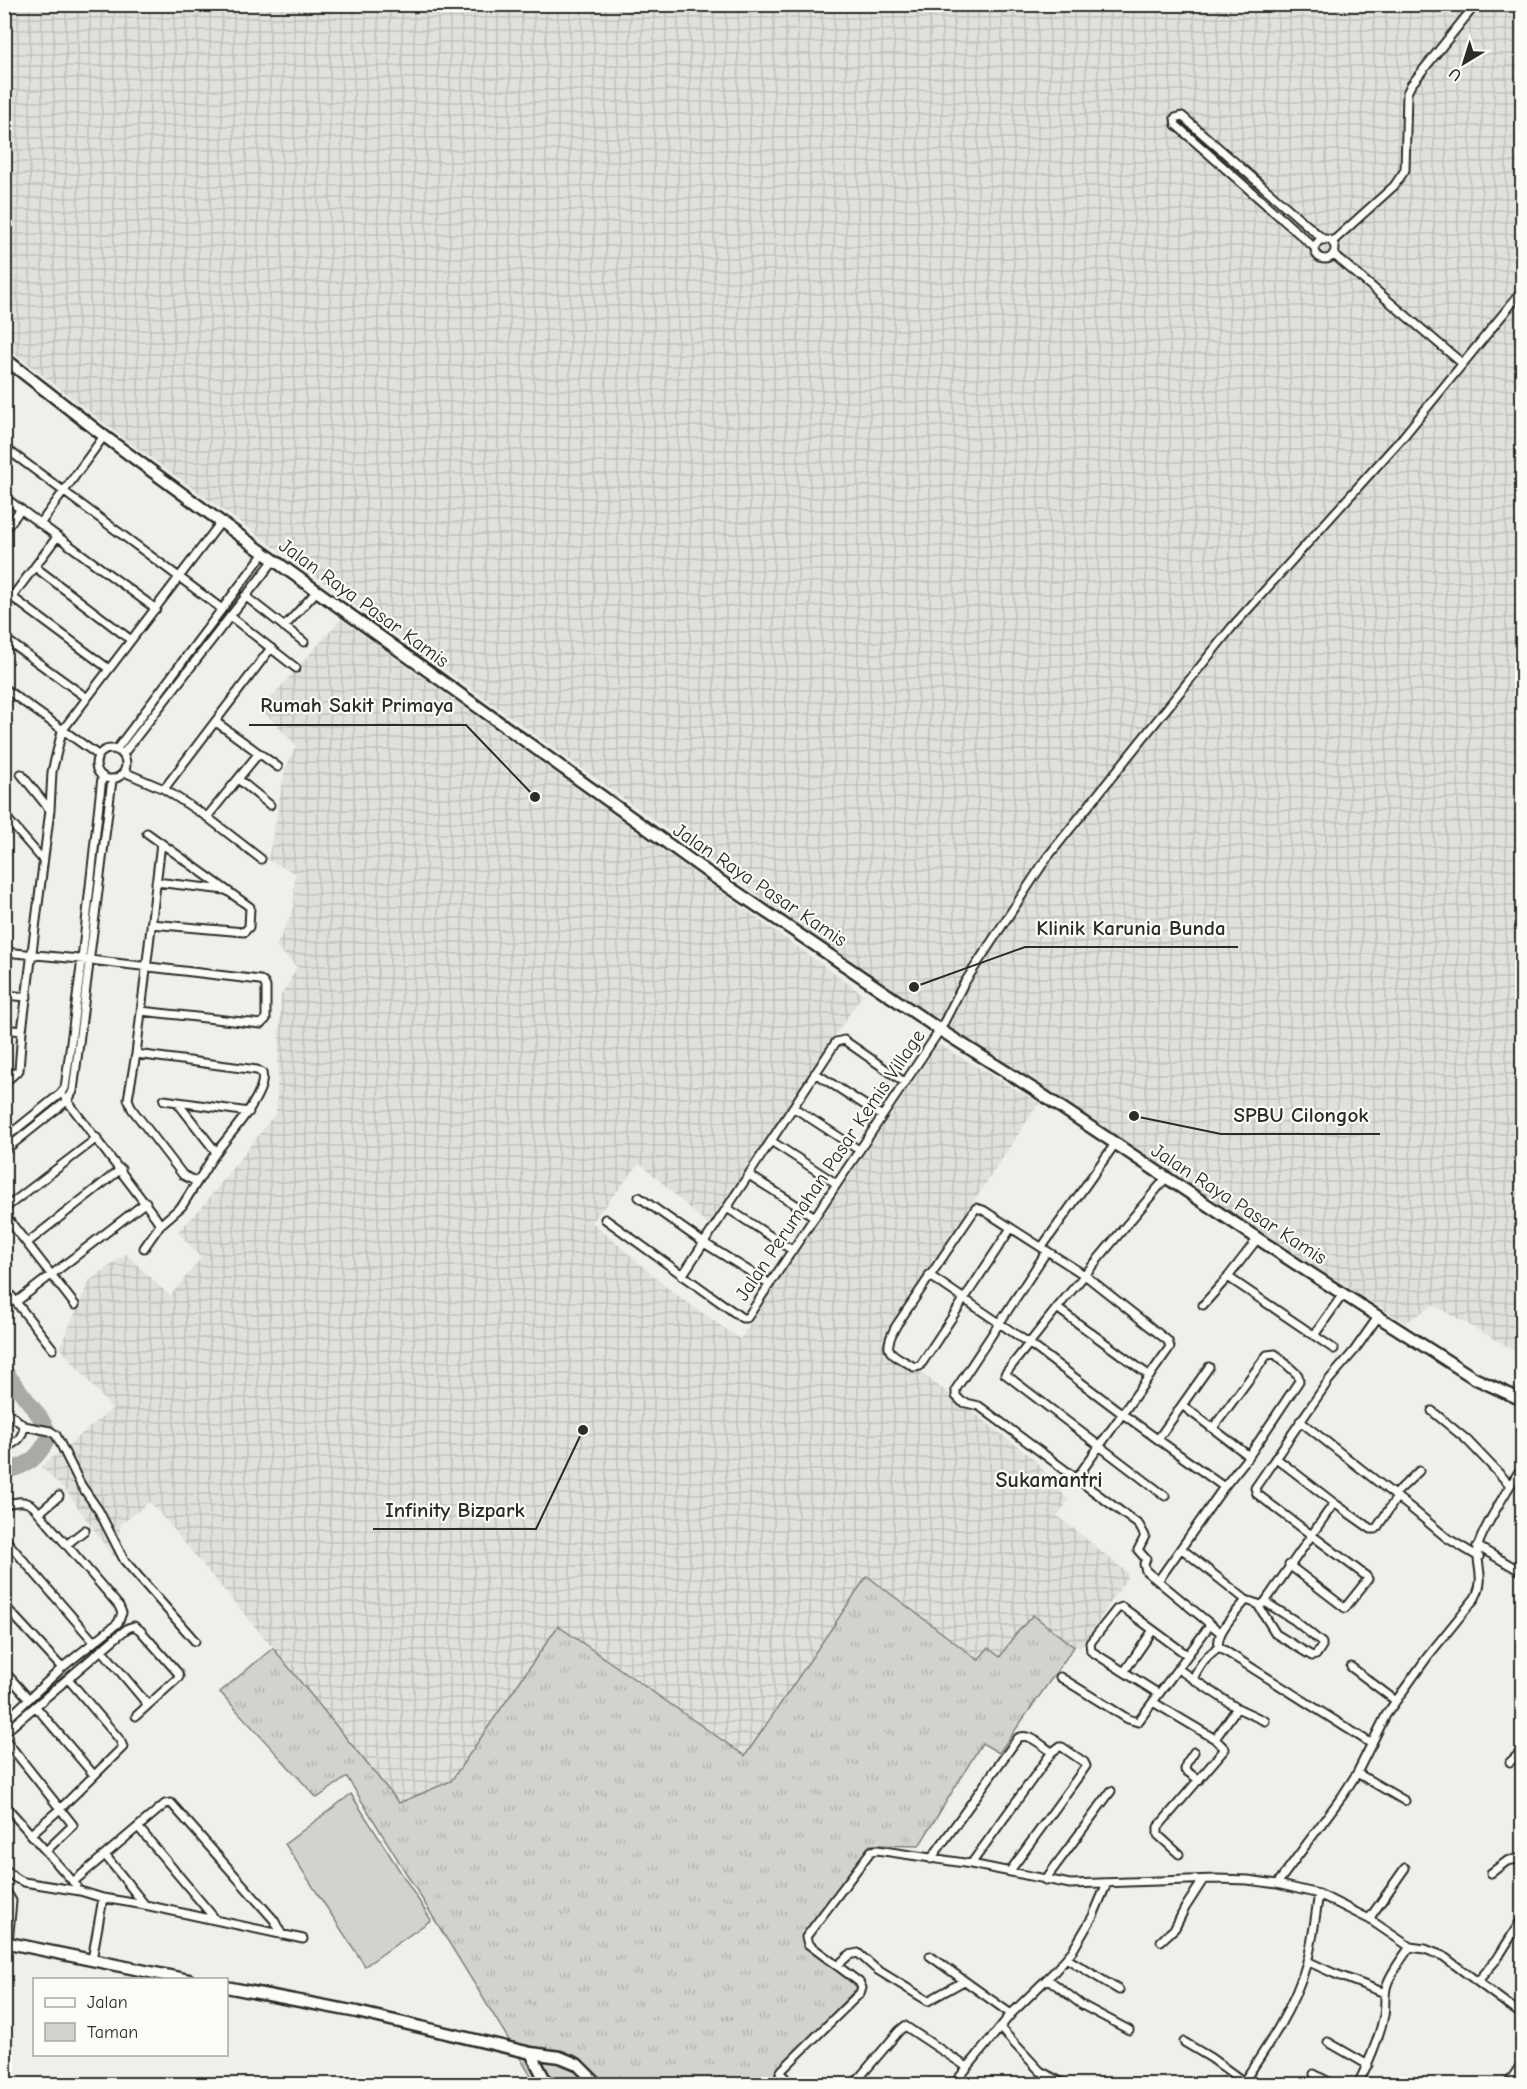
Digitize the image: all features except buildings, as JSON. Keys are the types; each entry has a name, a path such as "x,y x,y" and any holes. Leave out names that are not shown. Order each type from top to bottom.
{"main road":[{"name":"Jalan Raya Pasar Kamis","path":"4,358 104,436 221,522 710,874 939,1030 1378,1317 1474,1378 1522,1400"},
{"path":"6,1943 179,1978"},
{"path":"228,1987 357,2012 531,2053 560,2057 577,2064 597,2085"},
{"path":"531,2053 547,2085"}],"street":[{"path":"1332,242 1394,186 1405,170 1407,93 1476,4"},
{"path":"1182,116 1324,240 1332,242 1333,254 1322,259 1316,253 1315,248 1176,124 1176,118 1182,116"},
{"path":"1315,248 1320,241 1324,240"},
{"path":"1333,254 1463,364"},
{"name":"Jalan Perumahan Pasar Kemis Village","path":"682,1276 742,1318 747,1318 939,1030 963,984 1046,859 1232,627 1403,437 1522,291"},
{"path":"40,524 104,436"},
{"path":"4,447 222,609"},
{"path":"4,497 156,609"},
{"path":"4,531 21,509"},
{"path":"4,1083 19,1070 50,810 52,772 62,731 221,522"},
{"path":"12,597 57,537"},
{"path":"119,752 264,553"},
{"path":"119,752 274,560"},
{"path":"35,567 131,640"},
{"path":"4,591 109,669"},
{"path":"284,627 316,591"},
{"path":"232,596 243,600 304,642"},
{"path":"230,616 296,668"},
{"path":"4,638 87,698"},
{"path":"164,789 271,648"},
{"path":"4,687 98,755"},
{"path":"216,722 278,767"},
{"path":"4,1138 65,1088 102,777 96,767 98,755 106,749 119,752 126,763 124,772 112,780 102,777"},
{"path":"207,817 259,753"},
{"path":"124,772 164,789 207,817 261,860"},
{"path":"21,774 50,810"},
{"path":"238,779 270,805"},
{"path":"4,1151 68,1101 73,1091 112,780"},
{"path":"4,815 43,860"},
{"path":"147,833 250,907 249,927 246,931 151,924"},
{"path":"160,843 136,1054 128,1104 183,1175 197,1182"},
{"path":"156,882 225,890"},
{"path":"4,952 260,980 266,987 266,1020 261,1024 141,1011"},
{"path":"4,995 27,997"},
{"path":"4,1029 22,1031"},
{"path":"605,1219 682,1276 838,1041 844,1040 904,1082"},
{"path":"136,1054 256,1070 262,1073 263,1082 249,1112 216,1152 182,1206 160,1225 144,1248"},
{"path":"815,1073 882,1116"},
{"path":"60,1094 121,1169 160,1225"},
{"path":"164,1100 249,1112"},
{"path":"177,1102 216,1152"},
{"path":"793,1107 859,1150"},
{"path":"4,1209 96,1138"},
{"path":"771,1141 837,1184"},
{"path":"1115,1144 956,1389 956,1396 962,1402 979,1406 1139,1525 1145,1536 1138,1550 1146,1559 1144,1568 1221,1633"},
{"path":"27,1243 121,1169"},
{"path":"749,1175 815,1217"},
{"path":"1165,1496 1005,1374 1166,1178"},
{"path":"639,1197 704,1243 770,1284"},
{"path":"16,1302 146,1202"},
{"path":"727,1208 792,1251"},
{"path":"1011,1228 920,1366 914,1368 889,1352 888,1342 892,1334 929,1275 976,1208 983,1210 1086,1276 1170,1344 1169,1350 1124,1415 1076,1479"},
{"path":"4,1214 75,1305"},
{"path":"1203,1305 1258,1238"},
{"path":"929,1275 1030,1344 1224,1487"},
{"path":"1228,1277 1334,1349"},
{"path":"4,1287 53,1349"},
{"path":"1315,1334 1343,1294"},
{"path":"1057,1308 1150,1376"},
{"path":"1289,1565 1345,1608 1367,1581 1366,1576 1256,1492 1256,1486 1329,1380 1354,1352 1378,1317"},
{"path":"1158,1581 1224,1487 1249,1456 1299,1381 1298,1375 1275,1354 1267,1355 1213,1428"},
{"path":"1158,1439 1209,1367"},
{"path":"1182,1405 1249,1456"},
{"path":"4,1409 24,1426 51,1431 61,1441 81,1485 99,1511 124,1560 195,1641"},
{"path":"1432,1411 1467,1440 1510,1485"},
{"path":"1300,1421 1447,1539 1479,1557"},
{"path":"4,1449 18,1441 22,1436 24,1426"},
{"path":"1276,1458 1334,1503 1374,1529 1394,1495 1419,1471"},
{"path":"1276,1884 1343,1796 1386,1715 1475,1598 1480,1588 1481,1574 1477,1546 1522,1467"},
{"path":"39,1513 58,1496"},
{"path":"4,1505 28,1502 123,1613 118,1623 62,1668 4,1722"},
{"path":"1262,1603 1334,1503"},
{"path":"66,1545 85,1530"},
{"path":"4,1539 94,1642"},
{"path":"1477,1546 1522,1572"},
{"path":"1182,1549 1246,1600 1262,1603 1294,1620 1322,1643 1316,1655 1312,1656 1276,1634 1262,1603"},
{"path":"1246,1600 1221,1633 1218,1640 1220,1647 1372,1744"},
{"path":"4,1605 62,1668"},
{"path":"1159,1694 1091,1650 1090,1643 1119,1608 1126,1610 1187,1655"},
{"path":"1060,1677 1134,1722 1141,1720 1210,1625"},
{"path":"4,1733 128,1628 134,1626 178,1673 179,1677 136,1716"},
{"path":"1124,1672 1153,1630"},
{"path":"1193,1679 1206,1656 1220,1647"},
{"path":"102,1650 148,1705"},
{"path":"1351,1667 1396,1701"},
{"path":"1178,1668 1237,1708 1265,1721"},
{"path":"4,1671 29,1699"},
{"path":"31,1834 123,1747 120,1740 69,1680"},
{"path":"1154,1702 1215,1739 1225,1749 1158,1827 1158,1835 1179,1854"},
{"path":"36,1707 94,1775"},
{"path":"1215,1739 1237,1708"},
{"path":"931,1859 1018,1738 1028,1736 1052,1752"},
{"path":"4,1738 74,1826 46,1851"},
{"path":"971,1864 1052,1752 1062,1747 1084,1762 1084,1770 1010,1871"},
{"path":"1510,1762 1522,1751"},
{"path":"1194,1752 1185,1770 1199,1780"},
{"path":"1357,1773 1405,1801"},
{"path":"1046,1880 1111,1791"},
{"path":"74,1882 165,1804 171,1803 274,1920 282,1935"},
{"path":"4,1804 80,1891"},
{"path":"138,1827 216,1920"},
{"path":"791,2085 780,2073 782,2070 860,1993 862,1988 859,1982 808,1944 806,1937 871,1851 971,1864 1070,1884 1248,1880 1319,1894 1368,1919 1410,1947 1425,1949 1443,1956 1522,2015"},
{"path":"105,1855 145,1905"},
{"path":"1491,1873 1507,1862 1522,1858"},
{"path":"4,1868 19,1880 303,1939"},
{"path":"1368,1919 1405,1868"},
{"path":"1161,1941 1175,1928 1203,1880"},
{"path":"954,2085 1011,2014 1073,1950 1093,1916 1107,1883"},
{"path":"4,1888 12,1901 6,1943"},
{"path":"1184,2042 1219,2063 1243,2083 1280,2027 1307,1961 1319,1894"},
{"path":"92,1960 103,1898"},
{"path":"1478,1981 1497,1959 1522,1919"},
{"path":"1358,2085 1368,2064 1384,2012 1388,1982 1410,1947"},
{"path":"837,1966 849,1954 858,1953 876,1969 928,2001 964,1981"},
{"path":"930,1956 1011,2014"},
{"path":"1066,1958 1119,1990"},
{"path":"1307,1961 1385,1993"},
{"path":"1333,1973 1337,1965"},
{"path":"1047,1979 1082,2005 1129,2030"},
{"path":"854,2085 905,2026 967,2067"},
{"path":"1001,2029 1040,2071 1065,2085"},
{"path":"1328,2042 1368,2064"},
{"path":"1508,2085 1522,2063"},
{"path":"1314,2074 1333,2085"}],"shaded area":[{"path":"4,5 1522,5 1522,1235 1517,1244 1522,1248 1522,1337 1514,1350 1433,1305 1405,1323 1266,1236 873,978 123,438 5,346"},
{"path":"341,619 863,994 708,1225 640,1163 592,1222 671,1291 740,1339 938,1044 1039,1103 881,1342 1034,1459 1068,1500 1058,1516 1129,1574 1082,1646 1074,1647 1033,1615 1014,1636 1000,1657 979,1660 867,1576 745,1757 558,1626 451,1781 399,1803 150,1502 121,1524 114,1558 67,1492 41,1467 112,1409 60,1347 89,1281 126,1254 170,1296 201,1258 178,1232 202,1207 276,1113 281,996 297,967 276,947 294,908 295,873 268,860 285,770 296,745 261,709"}],"green space":[{"path":"867,1576 978,1660 988,1648 1000,1657 1014,1636 1033,1615 1074,1647 999,1753 982,1743 919,1846 870,1845 803,1945 859,1986 774,2075 785,2084 536,2084 347,1777 317,1798 220,1692 273,1648 399,1803 451,1781 558,1626 745,1756"},
{"path":"351,1794 431,1920 365,1966 285,1844"}],"waterway":[{"path":"4,1370 40,1417 50,1435 32,1460 4,1471"}],"place":[{"name":"Rumah Sakit Primaya","path":"535,797"},
{"name":"Klinik Karunia Bunda","path":"914,987"},
{"name":"SPBU Cilongok","path":"1134,1116"},
{"name":"Infinity Bizpark","path":"583,1430"}],"district":[{"name":"Sukamantri","path":"1049,1480"}]}
